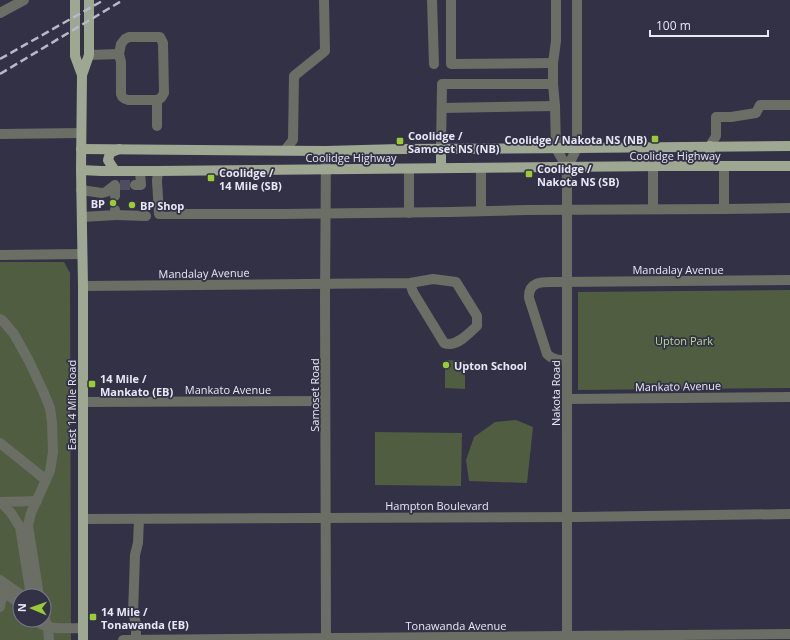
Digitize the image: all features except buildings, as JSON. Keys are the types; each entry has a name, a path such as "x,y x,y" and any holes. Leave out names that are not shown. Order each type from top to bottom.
{"main road":[{"path":"75,0 75,56 82,75"},
{"path":"82,75 89,55 89,0"},
{"name":"East 14 Mile Road","path":"82,75 81,190 83,640"},
{"path":"710,146 710,166"},
{"name":"Coolidge Highway","path":"81,149 119,148 144,150 326,151 400,149 790,146"},
{"path":"115,171 108,160 110,153 119,148"},
{"path":"441,149 441,168"},
{"path":"285,150 293,155 294,158 291,165 285,170"},
{"name":"Coolidge Highway","path":"81,170 158,171 790,166"}],"street":[{"path":"0,13 24,0"},
{"path":"285,150 293,140 294,76 325,51 324,0"},
{"path":"432,0 434,64"},
{"path":"451,0 451,64 553,62"},
{"path":"556,0 556,41 553,62 553,84 556,106 556,148"},
{"path":"567,168 577,148 577,0"},
{"path":"129,37 160,37 162,39 164,93 161,98 157,100 125,100 122,98 121,62 119,54 121,44 129,37"},
{"path":"89,55 119,54"},
{"path":"441,149 442,84 553,84"},
{"path":"157,100 157,126"},
{"path":"710,146 716,136 716,117 731,117 756,113 760,105 790,105"},
{"path":"442,108 556,106"},
{"path":"0,134 81,134"},
{"name":"Nakota Road","path":"556,148 567,168 567,638"},
{"name":"Samoset Road","path":"326,151 326,639"},
{"path":"724,166 724,209"},
{"path":"653,167 653,209"},
{"path":"481,168 481,212"},
{"path":"409,169 409,213"},
{"path":"81,190 102,193 117,189 115,171"},
{"path":"135,185 141,185 140,171"},
{"path":"158,171 157,181 159,214 326,214 790,208"},
{"path":"82,217 116,213 146,216"},
{"path":"0,255 82,254"},
{"name":"Mandalay Avenue","path":"82,286 325,284 433,280 456,282 477,316 477,326 458,341 450,344 444,344 413,292 410,282"},
{"name":"Mandalay Avenue","path":"567,360 550,358 547,354 529,298 531,287 537,283 790,280"},
{"path":"0,319 17,339 50,408 52,423 53,452 50,471 24,526 30,588"},
{"name":"Mankato Avenue","path":"567,400 790,397"},
{"name":"Mankato Avenue","path":"83,402 325,401"},
{"path":"0,443 46,480"},
{"path":"1,502 37,501"},
{"path":"1,502 24,526 37,588"},
{"name":"Hampton Boulevard","path":"83,520 790,514"},
{"path":"136,640 136,623 133,614 135,554 138,543 139,520"},
{"path":"3,587 12,596"},
{"path":"0,607 3,587"},
{"path":"52,625 83,628"},
{"path":"47,628 49,634 48,640"},
{"name":"Tonawanda Avenue","path":"122,640 567,638 790,634"}],"green space":[{"path":"0,262 64,262 70,273 71,640 0,640"},
{"name":"Upton Park","path":"790,290 790,388 578,390 578,292"},
{"path":"445,360 465,361 465,389 445,388"},
{"path":"516,420 533,427 527,483 469,481 466,460 474,437 495,422"},
{"path":"375,432 462,433 461,486 375,485"}],"tunnel":[{"path":"120,185 135,185"}],"railway":[{"path":"0,59 104,0"},
{"path":"0,74 123,0"}],"place":[{"name":"Coolidge / Nakota NS (NB)","path":"655,139"},
{"name":"Coolidge / Samoset NS (NB)","path":"400,141"},
{"name":"Coolidge / Nakota NS (SB)","path":"529,174"},
{"name":"Coolidge / 14 Mile (SB)","path":"211,178"},
{"name":"BP","path":"113,203"},
{"name":"BP Shop","path":"132,205"},
{"name":"Upton School","path":"446,365"},
{"name":"14 Mile / Mankato (EB)","path":"92,384"},
{"name":"14 Mile / Tonawanda (EB)","path":"93,617"}]}
